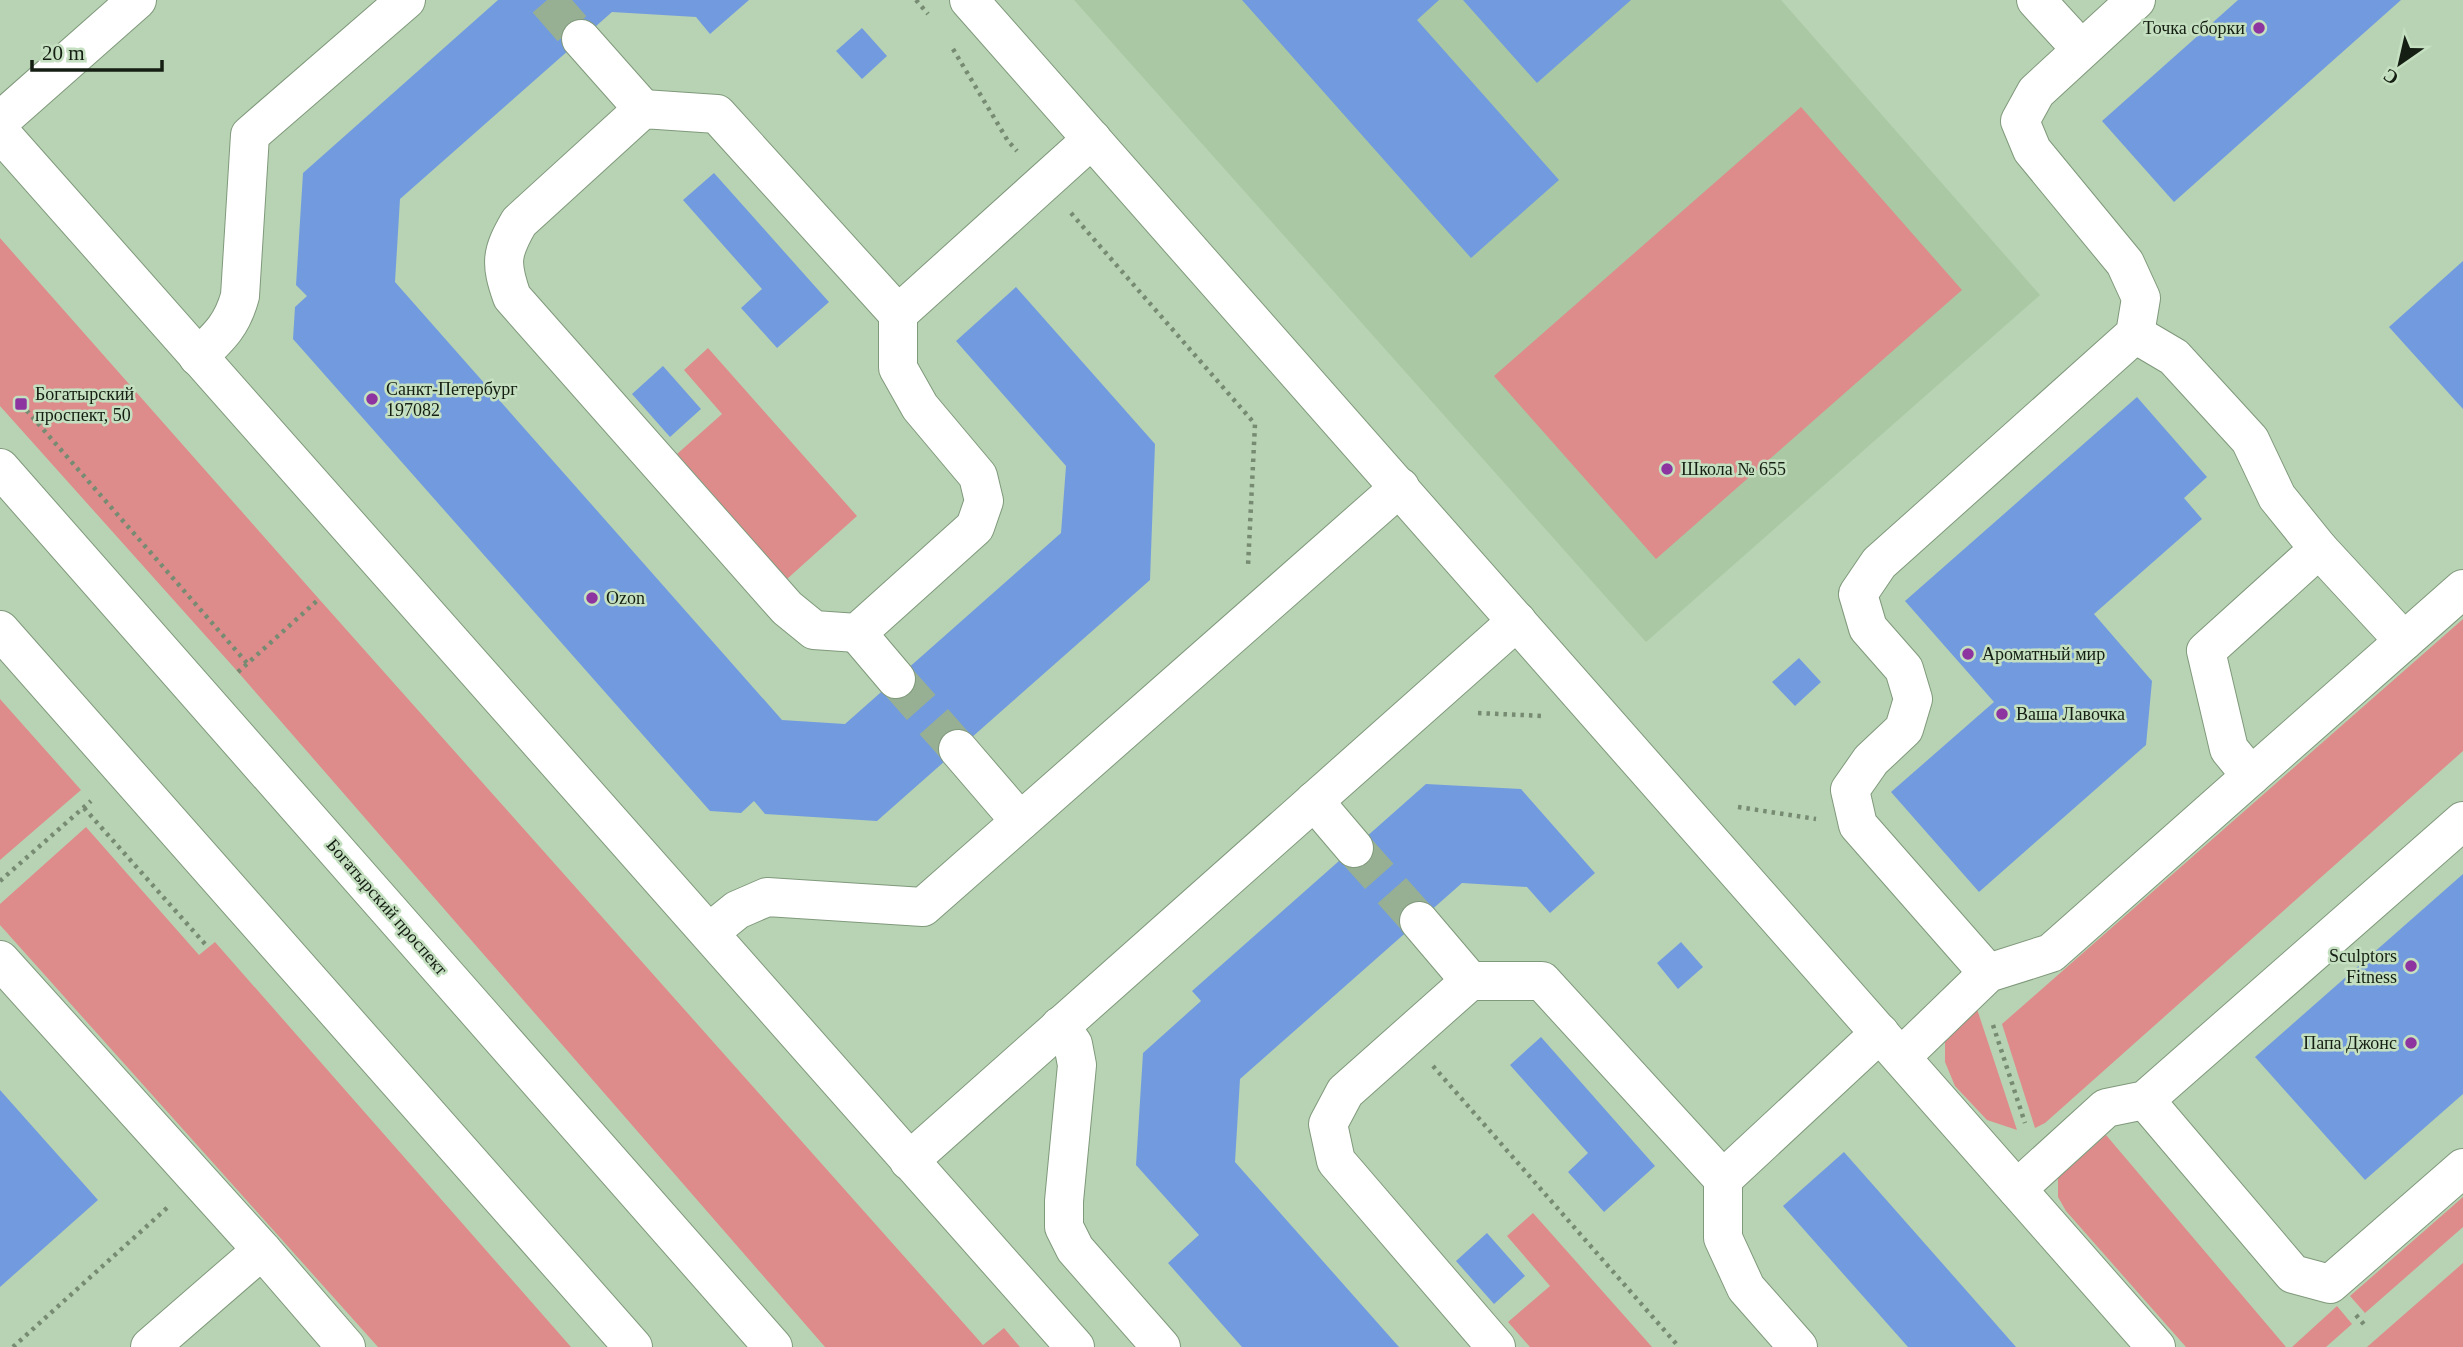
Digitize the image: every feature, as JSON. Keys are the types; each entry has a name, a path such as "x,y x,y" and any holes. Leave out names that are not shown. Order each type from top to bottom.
{"street":[{"path":"0,121 137,0"},
{"path":"198,357 223,333 235,316 240,296 250,135 406,0"},
{"path":"969,0 1890,1045 2029,1179 2146,1343"},
{"path":"2036,0 2081,49"},
{"path":"1988,973 1858,825 1850,790 1871,760 1904,729 1913,699 1904,669 1868,628 1858,594 1879,563 2135,334 2141,298 2125,263 2032,150 2020,121 2036,92 2136,0"},
{"path":"581,38 643,109 717,114 898,314 898,368 920,407 978,476 984,502 975,527 857,632 814,630 787,608 512,298 503,273 505,246 519,222 643,109"},
{"path":"0,132 710,932 1074,1347"},
{"path":"898,314 1092,139"},
{"path":"2135,334 2174,357 2250,440 2277,497 2319,549 2404,641"},
{"name":"Богатырский проспект","path":"0,468 773,1347"},
{"path":"710,932 737,910 767,897 923,907 1400,486"},
{"path":"2251,776 2229,749 2206,651 2319,549"},
{"path":"1723,1180 1890,1045 1988,973 2051,953 2463,589"},
{"path":"909,1161 1517,621"},
{"path":"0,630 633,1347"},
{"path":"857,632 896,679"},
{"path":"958,750 1020,821"},
{"path":"1314,802 1354,848"},
{"path":"2029,1179 2106,1108 2146,1100 2463,821"},
{"path":"1419,921 1471,981"},
{"path":"0,960 346,1347"},
{"path":"1496,1347 1336,1161 1328,1124 1345,1092 1471,981 1542,981 1723,1180 1723,1238 1746,1288 1798,1347"},
{"path":"1060,1026 1073,1044 1077,1065 1064,1227 1075,1249 1161,1347"},
{"path":"2146,1100 2293,1273 2330,1284 2463,1168"},
{"path":"150,1347 262,1250"}],"path":[{"path":"916,0 932,18"},
{"path":"947,38 1008,141 1255,424 1245,623"},
{"path":"21,404 247,663"},
{"path":"238,671 319,600"},
{"path":"1417,709 1603,719"},
{"path":"0,881 91,801"},
{"path":"1738,807 1858,825"},
{"path":"84,808 205,944"},
{"path":"1988,973 1989,1013 2029,1179"},
{"path":"1407,1037 1679,1347"},
{"path":"13,1347 171,1204"}],"shaded area":[{"name":"Школа № 655","path":"1074,0 1781,0 2040,295 1646,642"},
{"path":"1801,107 1962,290 1656,559 1494,376"},
{"path":"0,238 983,1345 1004,1328 1020,1347 825,1347 238,672 0,406"},
{"path":"708,348 857,516 787,579 677,454 722,414 684,370"},
{"path":"2463,619 2463,751 2045,1123 2035,1128 2002,1024"},
{"path":"0,699 81,790 0,860"},
{"path":"86,827 199,955 215,942 571,1347 378,1347 0,925 0,904"},
{"path":"1977,1009 2017,1130 1987,1120 1955,1086 1945,1062 1945,1042 1956,1020"},
{"path":"2106,1135 2286,1347 2186,1347 2066,1211 2058,1197 2058,1178"},
{"path":"2463,1197 2463,1227 2365,1313 2350,1296"},
{"path":"1533,1213 1652,1347 1530,1347 1508,1322 1550,1286 1507,1236"},
{"path":"2463,1263 2463,1347 2367,1347"},
{"path":"2337,1306 2352,1324 2326,1347 2292,1347"}],"building":[{"path":"498,0 749,0 710,34 696,17 612,12 400,199 395,282 782,720 845,724 1061,533 1066,466 956,341 1016,287 1155,444 1150,580 877,821 765,814 754,801 741,813 710,811 293,339 295,307 307,296 296,285 303,173"},
{"path":"1242,0 1439,0 1417,20 1559,180 1471,258"},
{"path":"1463,0 1631,0 1537,83"},
{"path":"2238,0 2401,0 2174,202 2102,121"},
{"path":"862,28 887,56 862,79 836,51"},
{"path":"714,173 829,302 777,348 741,308 762,289 683,200"},
{"path":"2463,261 2463,409 2389,327"},
{"path":"663,366 701,409 670,437 632,394"},
{"path":"2137,397 2207,477 2184,498 2202,519 2094,614 2152,681 2146,745 1979,892 1891,792 1994,702 1905,601"},
{"path":"1799,658 1821,682 1795,706 1772,682"},
{"path":"1426,784 1521,789 1595,873 1550,913 1527,887 1462,883 1240,1079 1235,1162 1399,1347 1242,1347 1168,1263 1199,1235 1136,1165 1143,1053 1201,1001 1192,991"},
{"name":"Sculptors Fitness","path":"2463,874 2463,1094 2365,1180 2255,1057"},
{"path":"1681,942 1703,967 1678,989 1657,963"},
{"path":"1541,1037 1655,1166 1604,1212 1568,1172 1588,1153 1510,1065"},
{"path":"0,1090 98,1200 0,1287"},
{"path":"1844,1152 2016,1347 1908,1347 1783,1206"},
{"path":"1487,1233 1525,1276 1494,1304 1456,1261"}],"tunnel":[{"path":"547,0 581,39"},
{"path":"896,679 958,749"},
{"path":"1354,848 1419,921"}],"place":[{"name":"Точка сборки","path":"2259,28"},
{"name":"Санкт-Петербург 197082","path":"372,399"},
{"name":"Богатырский проспект, 50","path":"21,404"},
{"name":"Школа № 655","path":"1667,469"},
{"name":"Ozon","path":"592,598"},
{"name":"Ароматный мир","path":"1968,654"},
{"name":"Ваша Лавочка","path":"2002,714"},
{"name":"Sculptors Fitness","path":"2411,966"},
{"name":"Папа Джонс","path":"2411,1043"}]}
